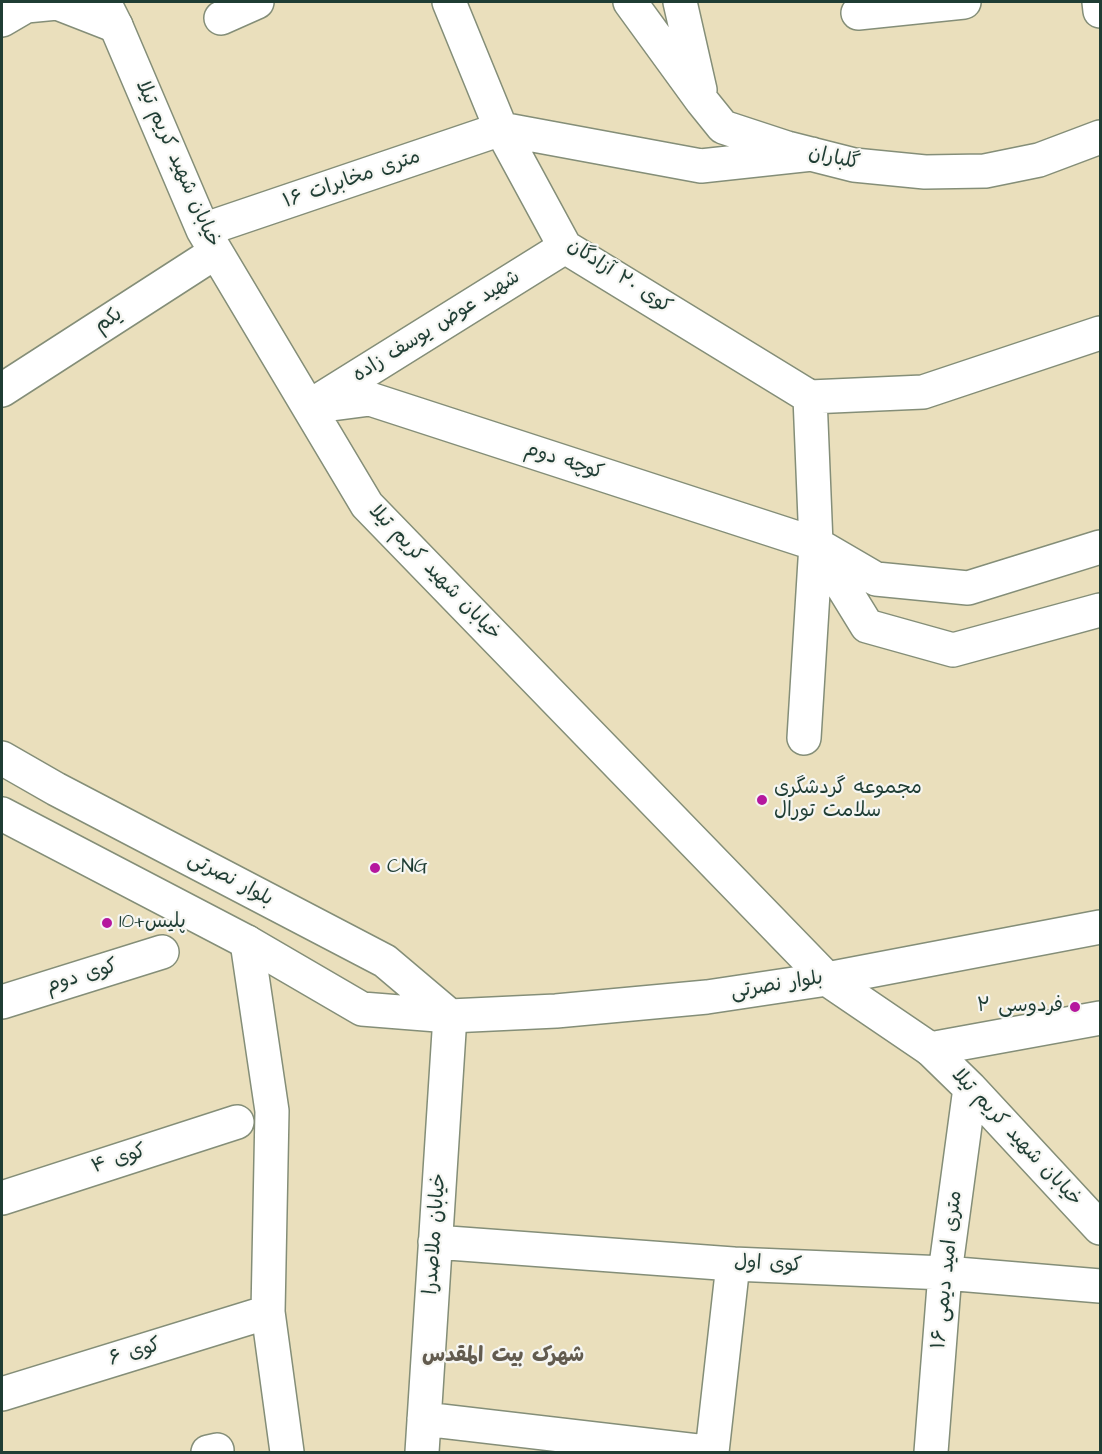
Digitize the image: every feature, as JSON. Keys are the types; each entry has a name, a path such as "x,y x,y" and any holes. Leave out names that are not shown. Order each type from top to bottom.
{"street":[{"path":"221,18 256,2"},
{"name":"کوی ۲۰ آزادگان","path":"449,2 501,129 565,247 810,397"},
{"name":"گلباران","path":"630,2 723,127 787,148 854,165 925,172 985,171 1039,160 1101,137"},
{"path":"680,2 702,101"},
{"path":"858,13 964,2"},
{"path":"1099,2 1101,11"},
{"path":"2,20 26,6 57,3 110,14"},
{"name":"خیابان شهید کریم تیلا","path":"110,14 210,241 367,505 827,979 930,1049 970,1088 1101,1228"},
{"path":"501,129 701,166 812,154"},
{"name":"۱۶ متری مخابرات","path":"210,241 501,129"},
{"name":"یکم","path":"2,390 210,241"},
{"name":"شهید عوض یوسف زاده","path":"309,407 565,247"},
{"path":"804,738 816,544 810,397 923,392 1101,333"},
{"name":"کوچه دوم","path":"309,407 370,399 816,544 876,579 968,588 1101,547"},
{"path":"816,544 867,626 954,650 1101,610"},
{"name":"بلوار نصرتی","path":"2,758 67,795 385,961 450,1016"},
{"name":"بلوار نصرتی","path":"2,814 248,942 362,1009 450,1016 556,1011 707,997 827,979 1101,927"},
{"path":"248,942 272,1111 268,1312 287,1452"},
{"name":"کوی دوم","path":"2,1002 162,952"},
{"name":"خیابان ملاصدرا","path":"422,1452 450,1016"},
{"path":"930,1049 1101,1018"},
{"name":"۱۶ متری امید دیمی","path":"931,1452 945,1273 970,1088"},
{"name":"کوی ۴","path":"2,1198 237,1122"},
{"name":"کوی اول","path":"435,1242 733,1264 945,1273 1101,1286"},
{"path":"712,1452 733,1264"},
{"name":"کوی ۶","path":"2,1394 268,1312"},
{"path":"424,1419 706,1452"}],"place":[{"name":"مجموعه گردشگری سلامت تورال","path":"762,800"},
{"name":"CNG","path":"375,868"},
{"name":"پلیس+10","path":"107,923"},
{"name":"فردوسی ۲","path":"1075,1007"}],"district":[{"name":"شهرک بیت المقدس","path":"503,1357"}]}
